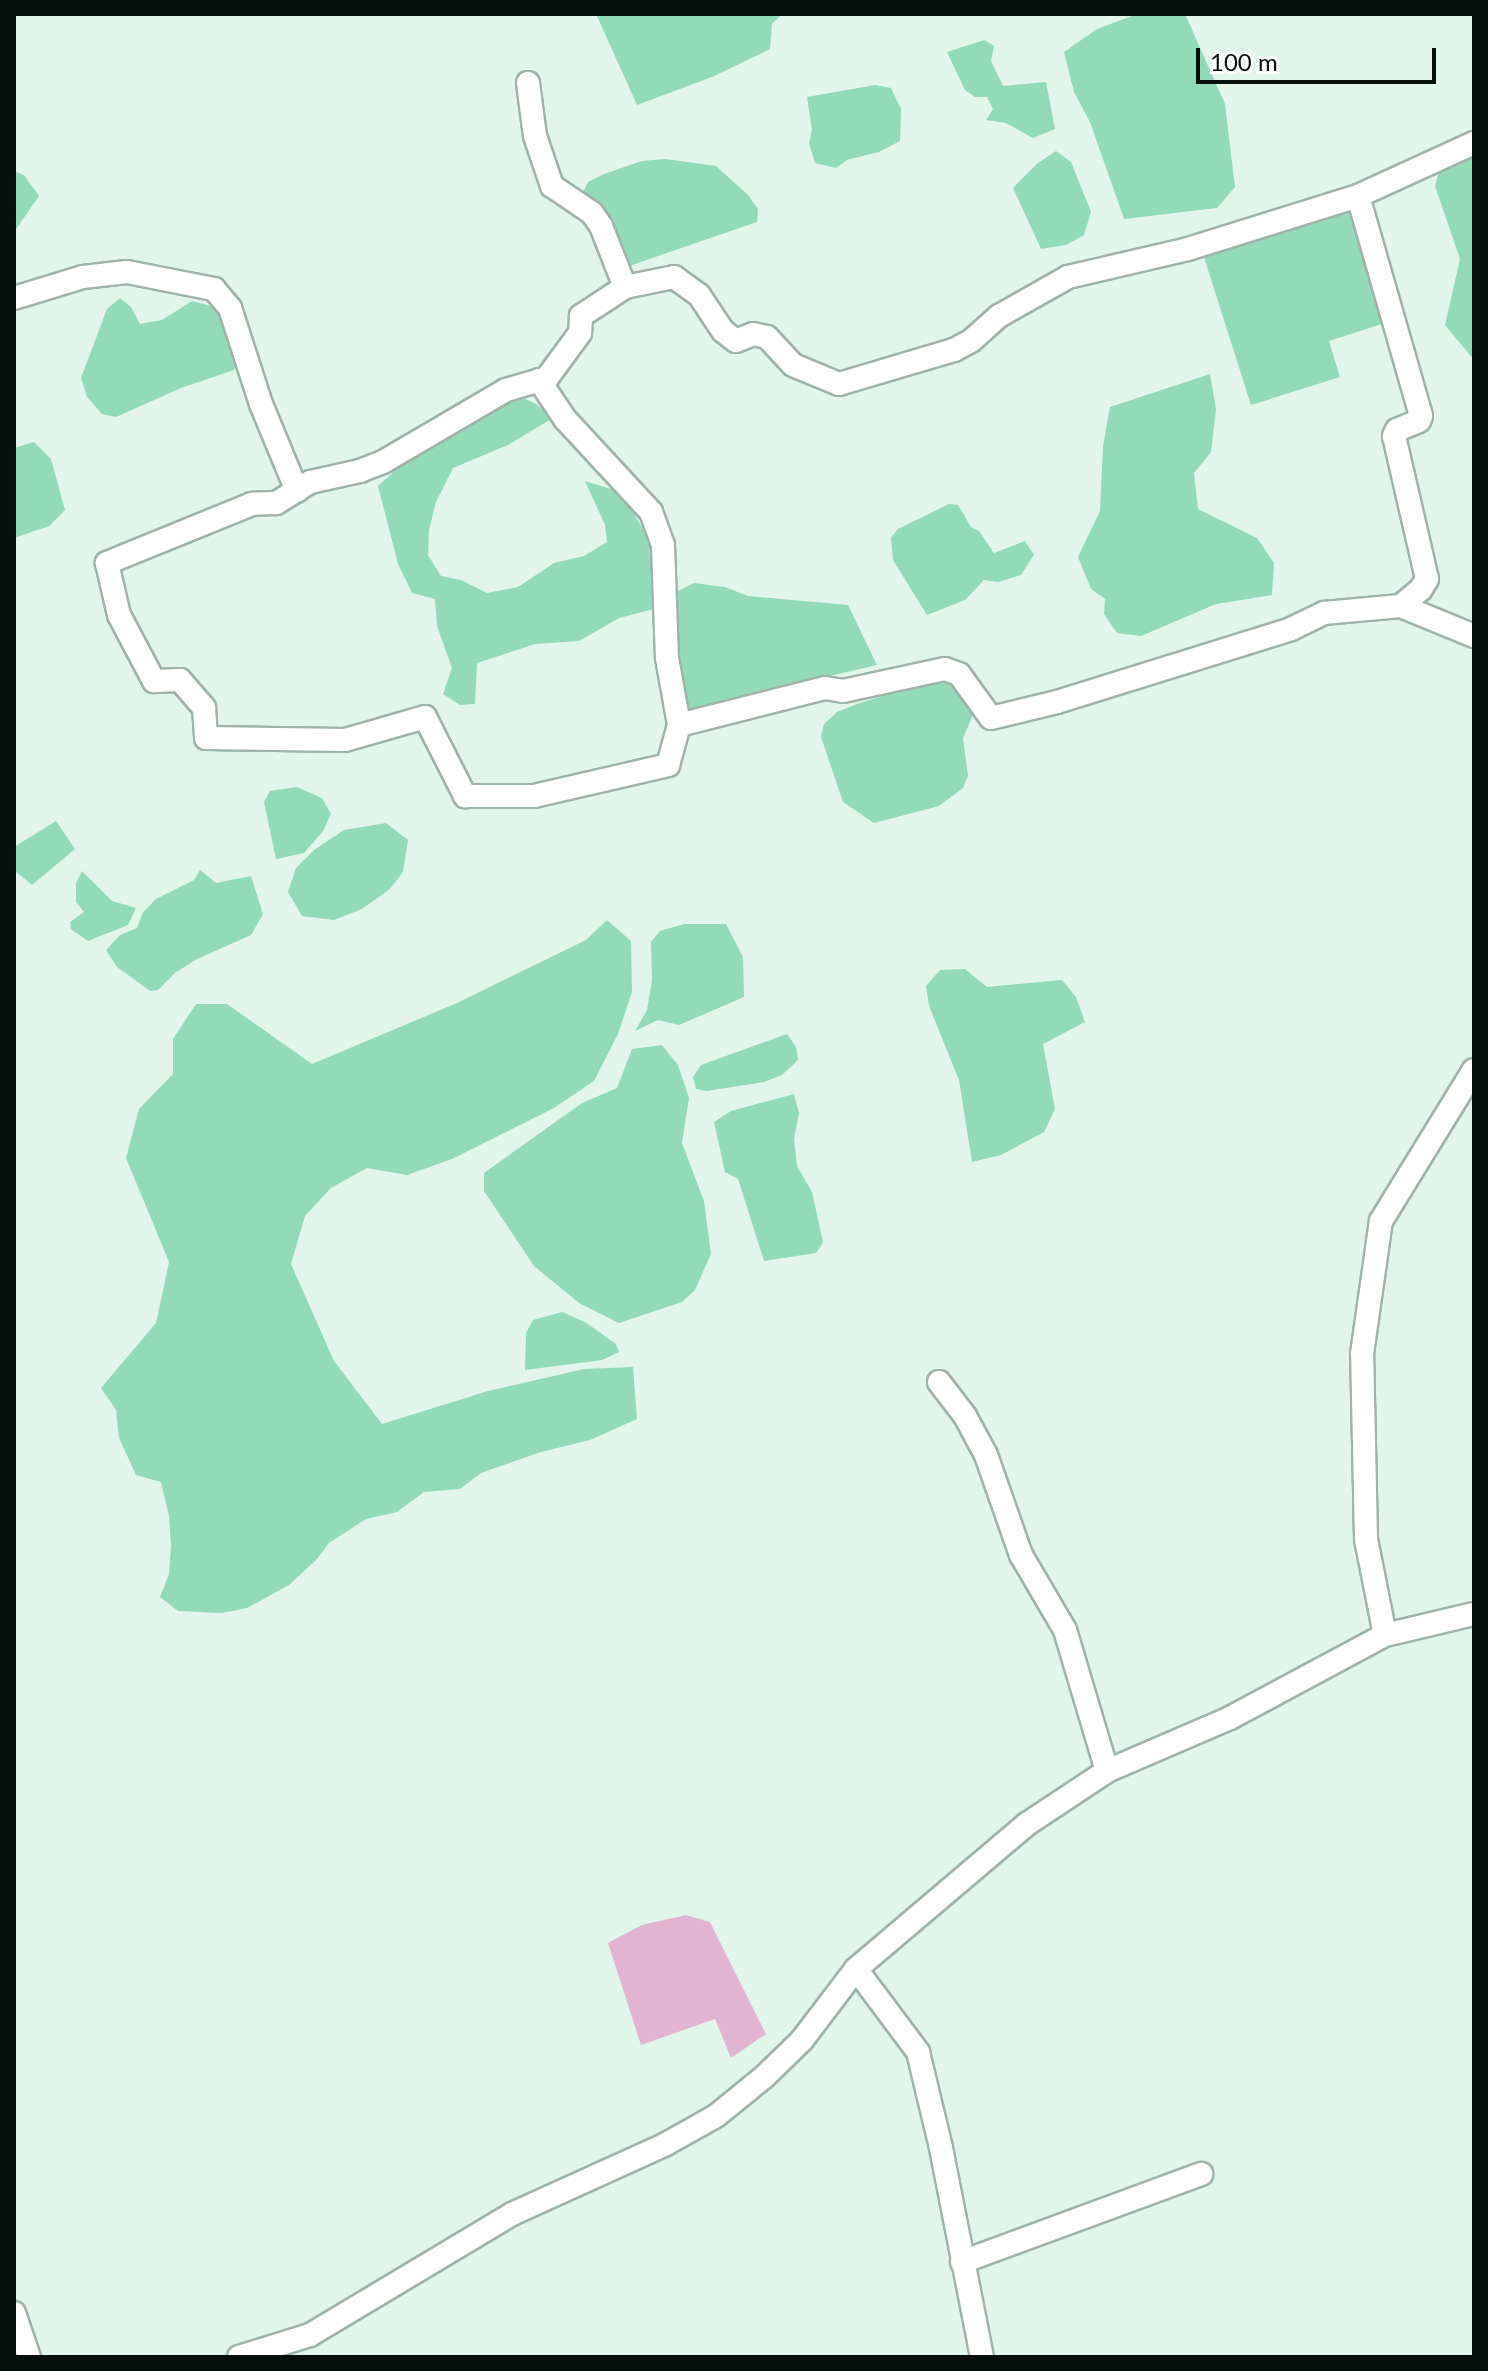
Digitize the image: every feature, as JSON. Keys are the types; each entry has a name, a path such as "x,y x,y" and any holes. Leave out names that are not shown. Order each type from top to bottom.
{"street":[{"path":"528,83 535,136 552,186 592,213 601,226 625,287"},
{"path":"539,380 565,419 651,512 663,545 667,658 679,725 668,765 534,796 465,796 425,717 345,740 206,738 204,708 180,680 154,681 119,615 107,563 252,504 276,503 310,482 360,471 383,462 506,390 539,380 547,378 580,333 581,316 625,287 674,277 699,295 723,331 736,341 753,334 767,337 793,365 839,384 962,346 999,316 1068,277 1188,249 1358,196 1474,143"},
{"path":"1358,196 1421,416 1419,421 1397,430 1394,436 1427,579 1421,589 1401,606"},
{"path":"14,298 83,277 127,272 214,289 230,308 261,404 297,491"},
{"path":"679,725 825,688 843,691 945,669 959,674 991,718 1057,702 1291,629 1308,623 1317,614 1401,606 1474,636"},
{"path":"1385,1635 1366,1539 1362,1354 1381,1221 1474,1070"},
{"path":"939,1382 965,1416 986,1455 1021,1555 1065,1630 1107,1771"},
{"path":"239,2357 310,2335 512,2214 666,2144 716,2116 764,2077 802,2040 856,1969 1027,1824 1107,1771 1230,1718 1385,1635 1474,1614"},
{"path":"856,1969 918,2052 941,2148 982,2357"},
{"path":"962,2262 1201,2174"},
{"path":"14,2313 29,2357"}],"shaded area":[{"path":"596,14 782,14 772,24 770,49 712,77 637,105"},
{"path":"1137,14 1185,14 1225,104 1235,187 1217,208 1124,219 1090,122 1074,92 1064,52 1097,29"},
{"path":"984,40 994,46 991,61 1003,86 1046,82 1055,129 1033,138 1006,123 986,120 993,109 987,97 975,97 965,90 947,52"},
{"path":"875,85 891,88 901,109 900,141 879,152 847,160 836,168 815,163 809,143 812,130 807,97"},
{"path":"1474,148 1474,360 1445,325 1460,259 1435,186 1441,163"},
{"path":"1056,151 1071,162 1091,212 1084,235 1066,245 1041,249 1013,188 1038,163"},
{"path":"665,159 716,166 748,195 758,209 757,222 629,266 581,196 588,182 604,174 642,161"},
{"path":"14,171 24,175 39,196 14,232"},
{"path":"1351,204 1388,322 1329,341 1340,377 1251,405 1202,251"},
{"path":"120,298 131,307 140,324 162,320 192,301 215,307 230,325 242,354 234,370 181,388 116,417 102,414 87,397 81,378 107,309"},
{"path":"1210,374 1216,409 1211,452 1194,473 1198,509 1257,538 1274,563 1272,595 1216,604 1141,636 1117,633 1104,614 1105,599 1091,589 1078,557 1100,511 1103,446 1110,407"},
{"path":"515,394 536,404 553,418 508,445 453,468 436,502 429,530 428,555 441,576 461,580 487,593 518,587 554,563 584,556 607,542 605,525 585,481 621,492 660,558 658,608 619,618 579,641 535,644 477,663 475,704 460,705 443,694 452,668 437,626 435,599 412,593 398,564 378,486 409,458"},
{"path":"34,442 51,459 65,510 49,526 14,538 14,448"},
{"path":"949,504 958,505 971,527 979,531 994,553 1025,541 1034,555 1021,575 998,582 984,580 965,600 927,615 893,560 891,538 898,529"},
{"path":"694,583 725,587 748,596 848,605 877,665 748,695 718,714 683,709 670,595"},
{"path":"952,679 973,715 963,738 968,776 963,788 939,806 874,823 843,802 821,737 824,724 837,712 857,704 934,680"},
{"path":"297,787 322,798 331,814 323,831 304,853 276,859 264,802 270,791"},
{"path":"56,821 75,849 32,885 14,870 14,847"},
{"path":"386,823 408,840 403,872 390,889 362,909 334,920 302,916 288,892 296,868 314,850 344,830"},
{"path":"200,870 216,883 251,876 263,914 251,935 195,960 175,973 158,990 150,991 117,967 106,950 120,935 137,928 143,912 156,899 194,880"},
{"path":"82,871 112,901 136,908 128,925 88,941 71,929 70,922 84,912 76,902 76,883"},
{"path":"607,920 631,941 632,992 618,1034 594,1081 554,1108 452,1159 407,1175 367,1168 331,1188 305,1216 291,1264 334,1361 382,1424 488,1391 584,1369 633,1367 637,1419 590,1440 541,1452 481,1473 460,1489 424,1492 397,1512 366,1519 329,1543 289,1585 247,1608 222,1613 178,1611 160,1597 169,1574 171,1545 169,1516 161,1482 136,1475 119,1438 116,1410 101,1388 156,1323 169,1262 126,1158 139,1109 173,1074 173,1039 196,1004 227,1004 312,1064 457,1003 586,940"},
{"path":"684,924 726,924 743,957 744,997 679,1025 658,1020 635,1031 647,1010 652,980 651,942 660,931"},
{"path":"965,969 987,987 1062,980 1076,997 1085,1022 1043,1044 1055,1109 1044,1132 1001,1155 972,1162 959,1080 929,1006 926,986 940,970"},
{"path":"787,1034 796,1047 798,1060 782,1075 764,1082 707,1091 696,1089 693,1077 701,1065"},
{"path":"662,1045 678,1065 689,1098 682,1143 704,1201 711,1254 695,1290 682,1302 619,1323 579,1303 534,1266 484,1191 484,1173 582,1103 617,1088 632,1049"},
{"path":"794,1094 799,1113 794,1139 797,1166 812,1192 823,1242 816,1253 764,1261 738,1179 725,1172 714,1122 731,1111"},
{"path":"562,1312 585,1322 616,1344 619,1352 602,1360 525,1370 526,1333 533,1320"},
{"path":"686,1915 710,1922 766,2034 731,2058 715,2019 641,2045 608,1943 642,1925"}]}
